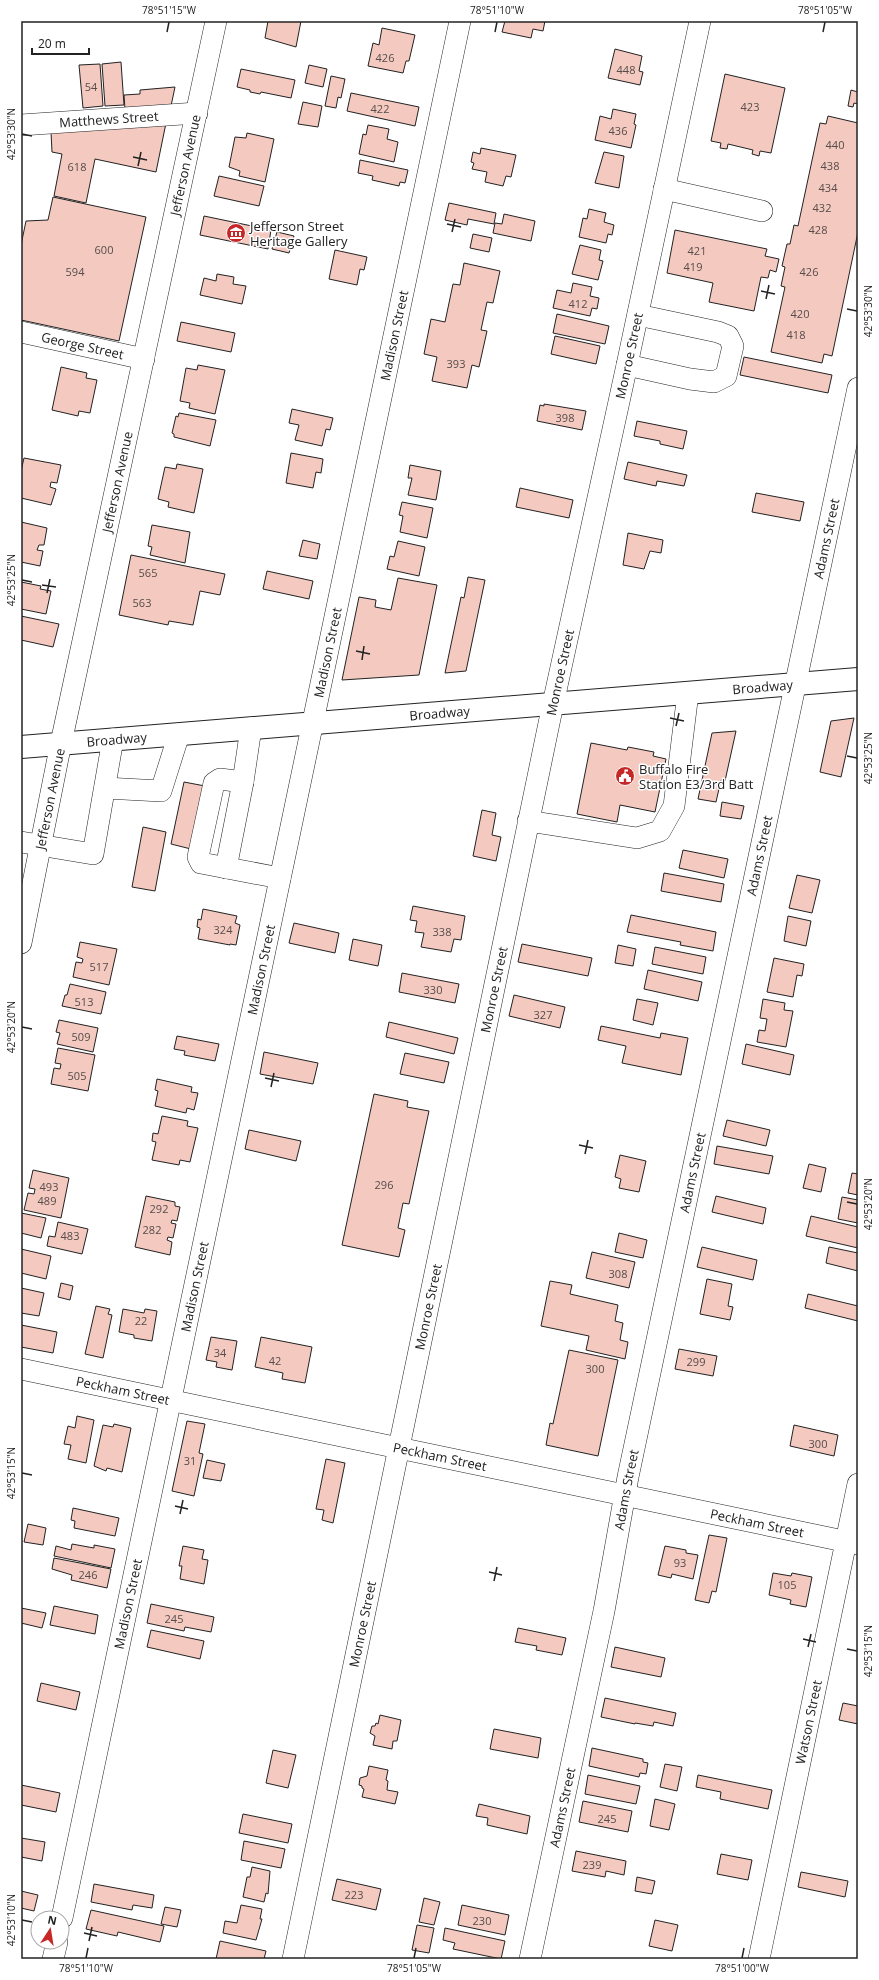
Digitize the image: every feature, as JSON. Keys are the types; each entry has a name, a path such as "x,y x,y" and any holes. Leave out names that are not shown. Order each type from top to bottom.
{"main road":[{"name":"Broadway","path":"21,746 858,680"}],"street":[{"name":"Jefferson Avenue","path":"21,943 31,843 62,743 216,21"},
{"name":"Madison Street","path":"64,1910 460,21"},
{"name":"Monroe Street","path":"293,1959 552,704 628,365 700,21"},
{"name":"Matthews Street","path":"21,126 197,113"},
{"path":"664,190 762,211"},
{"path":"628,365 690,379 714,382 726,376 733,346 728,336 718,332 638,315"},
{"name":"George Street","path":"21,332 144,359"},
{"name":"Adams Street","path":"530,1959 604,1611 625,1494 794,685 858,388"},
{"path":"528,821 637,838 660,831 674,806 688,693"},
{"path":"226,868 243,782 251,728"},
{"path":"105,788 161,791 179,734"},
{"path":"31,843 93,854 113,739"},
{"path":"243,782 220,779 214,783 198,857 201,863 280,878"},
{"name":"Peckham Street","path":"21,1369 852,1542"},
{"name":"Watson Street","path":"759,1959 852,1542 858,1484"}],"building":[{"path":"268,21 301,21 296,47 265,38"},
{"path":"505,21 545,21 543,31 533,29 531,38 502,32"},
{"path":"382,28 415,35 409,61 406,61 403,73 368,66 373,43 379,45"},
{"path":"615,49 642,56 639,71 643,72 640,85 608,78"},
{"path":"121,62 124,105 105,106 102,64"},
{"path":"100,64 103,106 83,108 79,65"},
{"path":"309,65 327,69 323,87 305,83"},
{"path":"241,69 295,80 291,98 261,92 260,94 250,92 250,90 237,87"},
{"path":"725,74 785,88 771,153 760,151 759,156 752,154 753,150 728,144 727,149 720,148 721,143 711,141"},
{"path":"331,76 345,79 341,98 338,97 336,108 325,106"},
{"path":"175,87 171,106 125,109 124,95 140,94 140,90"},
{"path":"851,90 858,92 858,104 854,103 853,107 848,106"},
{"path":"351,93 419,107 415,126 347,111"},
{"path":"303,102 322,106 318,127 298,124"},
{"path":"613,109 636,114 634,124 636,125 631,148 595,140 600,116 611,119"},
{"path":"828,116 858,123 858,232 832,356 824,354 822,363 771,352 785,287 781,286 785,267 782,266 787,244 790,244 794,225 798,226 820,123 826,124"},
{"path":"166,123 156,172 95,159 86,203 54,196 62,154 52,152 51,132"},
{"path":"368,125 389,129 387,139 398,142 394,162 359,154 363,134 366,135"},
{"path":"247,133 274,139 265,182 239,176 240,171 229,167 235,137 246,138"},
{"path":"481,148 516,155 511,177 506,176 503,186 485,182 487,172 472,169 474,163 471,162 473,152 480,154"},
{"path":"604,152 624,156 619,188 595,183"},
{"path":"360,160 408,170 405,183 400,182 399,186 372,180 373,176 358,173"},
{"path":"219,176 264,186 259,206 214,196"},
{"path":"53,197 146,217 119,341 21,320 21,245 26,221 48,220"},
{"path":"449,203 496,213 494,224 468,219 467,225 445,220"},
{"path":"589,209 606,213 604,222 614,225 612,235 608,234 606,243 579,237 583,218 587,219"},
{"path":"504,214 535,221 531,241 493,233 495,223 502,224"},
{"name":"Jefferson Street Heritage Gallery","path":"204,216 271,230 268,249 200,235"},
{"path":"675,230 767,249 765,256 779,259 776,272 770,270 768,278 761,277 754,311 709,302 713,283 667,273"},
{"path":"277,232 294,236 289,253 272,249"},
{"path":"473,234 492,238 489,252 470,248"},
{"path":"580,245 601,250 599,260 603,261 598,280 572,274"},
{"path":"335,250 367,257 364,270 360,269 357,285 329,279"},
{"path":"464,263 500,271 493,303 487,302 481,330 487,331 479,367 472,365 467,388 432,381 437,357 424,354 431,319 445,322 453,284 460,285"},
{"path":"217,274 234,277 233,284 246,286 242,304 200,295 204,278 216,281"},
{"path":"573,283 592,287 590,296 599,298 597,309 592,308 590,316 553,308 557,290 571,293"},
{"path":"557,314 609,326 605,344 553,333"},
{"path":"181,322 235,333 231,352 177,341"},
{"path":"555,336 600,346 596,364 551,354"},
{"path":"744,357 832,375 828,393 740,375"},
{"path":"198,365 225,370 215,414 189,408 190,403 180,401 186,368 197,370"},
{"path":"61,367 87,373 86,378 97,380 90,413 79,411 78,416 52,410"},
{"path":"544,404 586,411 582,430 537,421 540,405 544,406"},
{"path":"292,409 333,418 330,430 326,429 322,446 295,440 299,425 289,423"},
{"path":"179,413 216,420 210,446 174,437 174,434 172,433 176,416 178,417"},
{"path":"637,421 687,431 683,449 660,444 660,441 634,436"},
{"path":"291,453 323,459 321,473 316,472 313,488 286,483"},
{"path":"24,458 61,465 57,483 51,482 50,487 56,489 51,505 21,498 21,471"},
{"path":"628,462 687,475 684,486 657,481 656,486 624,479"},
{"path":"177,464 203,469 194,513 168,507 169,502 158,499 165,467 176,469"},
{"path":"410,465 441,471 436,500 408,495 412,478 408,478"},
{"path":"520,488 573,500 569,518 516,507"},
{"path":"756,493 804,502 800,521 752,512"},
{"path":"402,502 433,508 427,538 400,532 403,516 399,515"},
{"path":"21,522 47,528 44,545 39,545 37,550 43,551 40,566 21,562"},
{"path":"152,525 190,532 185,563 150,555 152,547 148,546"},
{"path":"628,533 663,540 661,553 650,551 644,569 623,565"},
{"path":"303,540 320,544 317,559 299,556"},
{"path":"398,541 425,547 419,576 387,569 390,556 394,557"},
{"path":"131,555 225,574 220,595 200,591 193,625 169,621 168,625 119,615"},
{"path":"267,571 313,581 309,599 263,589"},
{"path":"468,577 485,580 466,671 445,673 461,597 464,598"},
{"path":"398,578 437,585 419,675 342,680 359,597 376,600 375,607 391,610"},
{"path":"21,582 41,586 40,589 51,591 46,614 21,609"},
{"path":"21,616 59,624 53,647 21,640"},
{"path":"854,718 841,777 820,772 831,721"},
{"path":"736,731 725,781 721,780 716,802 698,799 712,733"},
{"path":"591,743 627,750 628,747 654,752 653,756 666,759 655,812 620,805 617,822 577,814"},
{"path":"184,782 205,786 191,849 171,844"},
{"path":"722,802 744,806 741,819 720,816"},
{"path":"482,810 496,813 492,835 501,837 496,861 473,856"},
{"path":"143,827 166,832 155,891 132,887"},
{"path":"683,850 728,859 724,878 679,868"},
{"path":"664,873 724,884 721,902 661,891"},
{"path":"797,875 820,880 812,913 789,908"},
{"path":"413,906 465,916 461,940 454,939 451,952 421,947 424,933 415,932 417,921 410,920"},
{"path":"203,909 237,916 235,923 240,925 236,945 198,939 200,928 197,927 198,919 201,920"},
{"path":"631,915 716,932 713,951 680,945 681,942 627,932"},
{"path":"788,916 811,921 806,946 784,941"},
{"path":"294,923 339,933 335,953 289,943"},
{"path":"353,939 382,945 378,966 349,960"},
{"path":"80,942 117,949 109,985 73,977 76,962 82,963 83,959 77,957"},
{"path":"522,944 592,958 588,976 518,962"},
{"path":"618,945 636,949 633,966 615,963"},
{"path":"655,947 706,957 703,974 652,964"},
{"path":"774,958 804,964 802,976 797,975 793,997 767,992"},
{"path":"648,970 702,982 698,1001 644,989"},
{"path":"402,973 459,984 455,1003 399,992"},
{"path":"70,984 106,992 101,1014 62,1006"},
{"path":"514,995 565,1007 560,1028 509,1016"},
{"path":"637,999 658,1003 653,1025 633,1020"},
{"path":"763,999 785,1003 784,1010 793,1011 786,1047 757,1042 759,1030 765,1031 767,1019 760,1018"},
{"path":"59,1020 98,1028 93,1052 57,1044 60,1033 56,1032"},
{"path":"389,1022 458,1038 454,1054 386,1037"},
{"path":"601,1026 660,1038 661,1033 688,1038 681,1075 622,1063 626,1046 598,1040"},
{"path":"177,1036 219,1044 215,1061 184,1055 185,1051 174,1049"},
{"path":"746,1044 794,1055 790,1075 742,1064"},
{"path":"58,1048 95,1055 88,1091 51,1084 54,1068 60,1069 61,1064 55,1063"},
{"path":"264,1052 318,1063 313,1084 260,1074"},
{"path":"405,1053 449,1062 444,1083 400,1074"},
{"path":"157,1079 192,1087 191,1092 198,1093 194,1110 187,1108 186,1113 155,1106 158,1091 155,1090"},
{"path":"374,1094 408,1101 407,1107 429,1111 409,1204 403,1203 398,1228 405,1230 399,1257 342,1245"},
{"path":"162,1116 188,1121 187,1126 198,1128 190,1162 180,1160 179,1165 152,1160 156,1142 152,1141 153,1133 158,1134"},
{"path":"727,1120 770,1130 766,1146 723,1136"},
{"path":"249,1130 301,1141 296,1161 245,1149"},
{"path":"717,1146 773,1156 769,1174 714,1164"},
{"path":"620,1155 646,1161 639,1192 619,1188 621,1179 615,1177"},
{"path":"809,1164 826,1168 821,1192 803,1188"},
{"path":"33,1170 69,1178 61,1218 24,1210 28,1193 34,1194 35,1189 29,1188"},
{"path":"852,1173 858,1174 858,1195 848,1193"},
{"path":"146,1196 175,1202 175,1206 180,1207 177,1221 172,1220 171,1223 176,1224 173,1238 168,1237 167,1240 172,1242 170,1255 135,1247"},
{"path":"716,1196 766,1208 763,1224 712,1212"},
{"path":"842,1197 858,1200 858,1223 838,1219"},
{"path":"21,1213 46,1218 41,1238 21,1233"},
{"path":"811,1216 858,1227 858,1248 806,1236"},
{"path":"58,1222 88,1229 82,1254 47,1246 49,1236 55,1237"},
{"path":"619,1233 647,1240 643,1258 615,1252"},
{"path":"702,1247 757,1260 753,1280 697,1267"},
{"path":"829,1247 858,1253 858,1271 826,1263"},
{"path":"21,1249 51,1256 46,1279 21,1273"},
{"path":"592,1252 635,1262 629,1288 586,1278"},
{"path":"707,1279 732,1284 728,1306 733,1307 730,1320 700,1314"},
{"path":"550,1281 572,1285 570,1294 618,1305 615,1321 623,1323 620,1340 628,1342 625,1359 586,1350 589,1336 541,1326"},
{"path":"61,1283 73,1286 70,1300 58,1297"},
{"path":"21,1288 44,1293 39,1316 21,1313"},
{"path":"808,1294 858,1306 858,1321 805,1308"},
{"path":"96,1306 110,1309 108,1314 112,1315 103,1358 85,1354"},
{"path":"123,1309 144,1313 145,1309 157,1311 152,1341 134,1338 134,1335 119,1332"},
{"path":"21,1325 57,1332 53,1353 21,1347"},
{"path":"211,1337 237,1341 232,1370 216,1367 217,1362 206,1360"},
{"path":"261,1337 312,1347 305,1383 282,1379 283,1373 255,1367"},
{"path":"679,1349 717,1356 713,1376 675,1369"},
{"path":"569,1350 618,1360 598,1456 546,1445 550,1423 553,1424"},
{"path":"77,1416 94,1420 86,1463 68,1459 71,1445 64,1444 68,1426 75,1428"},
{"path":"187,1421 205,1424 199,1453 203,1454 194,1496 172,1491"},
{"path":"114,1424 131,1428 122,1472 107,1468 106,1471 94,1466 103,1425 113,1427"},
{"path":"794,1425 838,1435 834,1456 790,1446"},
{"path":"326,1459 345,1463 333,1523 322,1520 324,1510 316,1509"},
{"path":"207,1460 225,1464 221,1481 203,1478"},
{"path":"73,1508 119,1518 115,1536 74,1528 75,1521 71,1520"},
{"path":"28,1524 46,1528 43,1545 24,1542"},
{"path":"709,1535 727,1538 716,1592 712,1591 709,1603 695,1600"},
{"path":"72,1544 94,1548 94,1545 115,1549 111,1568 54,1556 56,1546 71,1550"},
{"path":"183,1546 204,1550 202,1559 208,1560 204,1584 180,1579 182,1566 179,1566"},
{"path":"665,1546 686,1550 686,1553 698,1555 693,1579 672,1574 671,1578 658,1575"},
{"path":"54,1558 111,1569 107,1588 71,1580 72,1575 52,1569"},
{"path":"773,1573 791,1576 792,1573 812,1577 806,1607 790,1604 791,1600 769,1595"},
{"path":"151,1604 214,1617 211,1632 185,1627 184,1631 147,1623"},
{"path":"54,1606 98,1615 95,1634 50,1625"},
{"path":"21,1608 46,1613 42,1628 21,1623"},
{"path":"518,1628 566,1638 562,1655 536,1650 537,1646 515,1642"},
{"path":"151,1630 204,1641 200,1659 147,1647"},
{"path":"615,1647 665,1658 661,1677 611,1667"},
{"path":"41,1683 80,1692 76,1710 37,1701"},
{"path":"605,1698 676,1713 673,1726 654,1722 653,1726 635,1724 601,1717"},
{"path":"843,1703 858,1706 858,1724 839,1720"},
{"path":"380,1715 401,1720 397,1741 393,1741 392,1749 373,1745 375,1736 370,1733 372,1726 375,1726 376,1723 378,1724"},
{"path":"494,1729 541,1738 538,1758 490,1749"},
{"path":"592,1748 643,1759 643,1762 648,1763 646,1774 640,1773 639,1777 589,1766"},
{"path":"273,1750 296,1755 288,1788 266,1783"},
{"path":"665,1764 682,1767 677,1791 660,1787"},
{"path":"369,1766 388,1770 386,1780 388,1781 387,1790 398,1792 395,1804 362,1797 364,1789 359,1785 360,1778 367,1776"},
{"path":"588,1775 640,1786 636,1804 585,1794"},
{"path":"698,1775 772,1790 768,1809 720,1799 721,1792 696,1787"},
{"path":"21,1785 60,1793 56,1812 21,1805"},
{"path":"655,1799 675,1804 669,1830 650,1826"},
{"path":"583,1801 632,1811 628,1832 579,1822"},
{"path":"479,1804 530,1816 527,1834 487,1825 488,1818 476,1816"},
{"path":"243,1814 292,1824 288,1843 239,1833"},
{"path":"21,1838 45,1842 42,1861 21,1857"},
{"path":"244,1841 285,1849 281,1868 241,1860"},
{"path":"576,1851 626,1861 624,1875 606,1871 605,1877 572,1871"},
{"path":"721,1854 752,1860 748,1880 717,1874"},
{"path":"252,1867 270,1871 268,1894 266,1893 264,1902 243,1897 247,1877 250,1877"},
{"path":"801,1872 848,1881 845,1897 798,1887"},
{"path":"637,1877 655,1881 652,1894 635,1891"},
{"path":"337,1879 381,1889 376,1910 332,1900"},
{"path":"94,1884 154,1895 152,1908 133,1905 132,1910 91,1902"},
{"path":"21,1891 38,1895 34,1910 21,1908"},
{"path":"424,1898 440,1902 434,1925 419,1922"},
{"path":"241,1905 262,1909 260,1919 262,1919 256,1940 223,1933 225,1921 237,1923"},
{"path":"462,1905 509,1915 505,1935 458,1925"},
{"path":"165,1907 181,1910 177,1927 161,1924"},
{"path":"91,1910 164,1926 160,1942 118,1932 117,1936 86,1929"},
{"path":"655,1920 678,1925 672,1951 649,1946"},
{"path":"417,1925 434,1928 429,1953 412,1950"},
{"path":"445,1928 505,1941 501,1959 453,1949 455,1943 443,1940"},
{"path":"220,1941 266,1951 264,1959 216,1959"}],"place":[{"name":"Jefferson Street Heritage Gallery","path":"236,233"},
{"name":"Buffalo Fire Station E3/3rd Batt","path":"625,776"}]}
